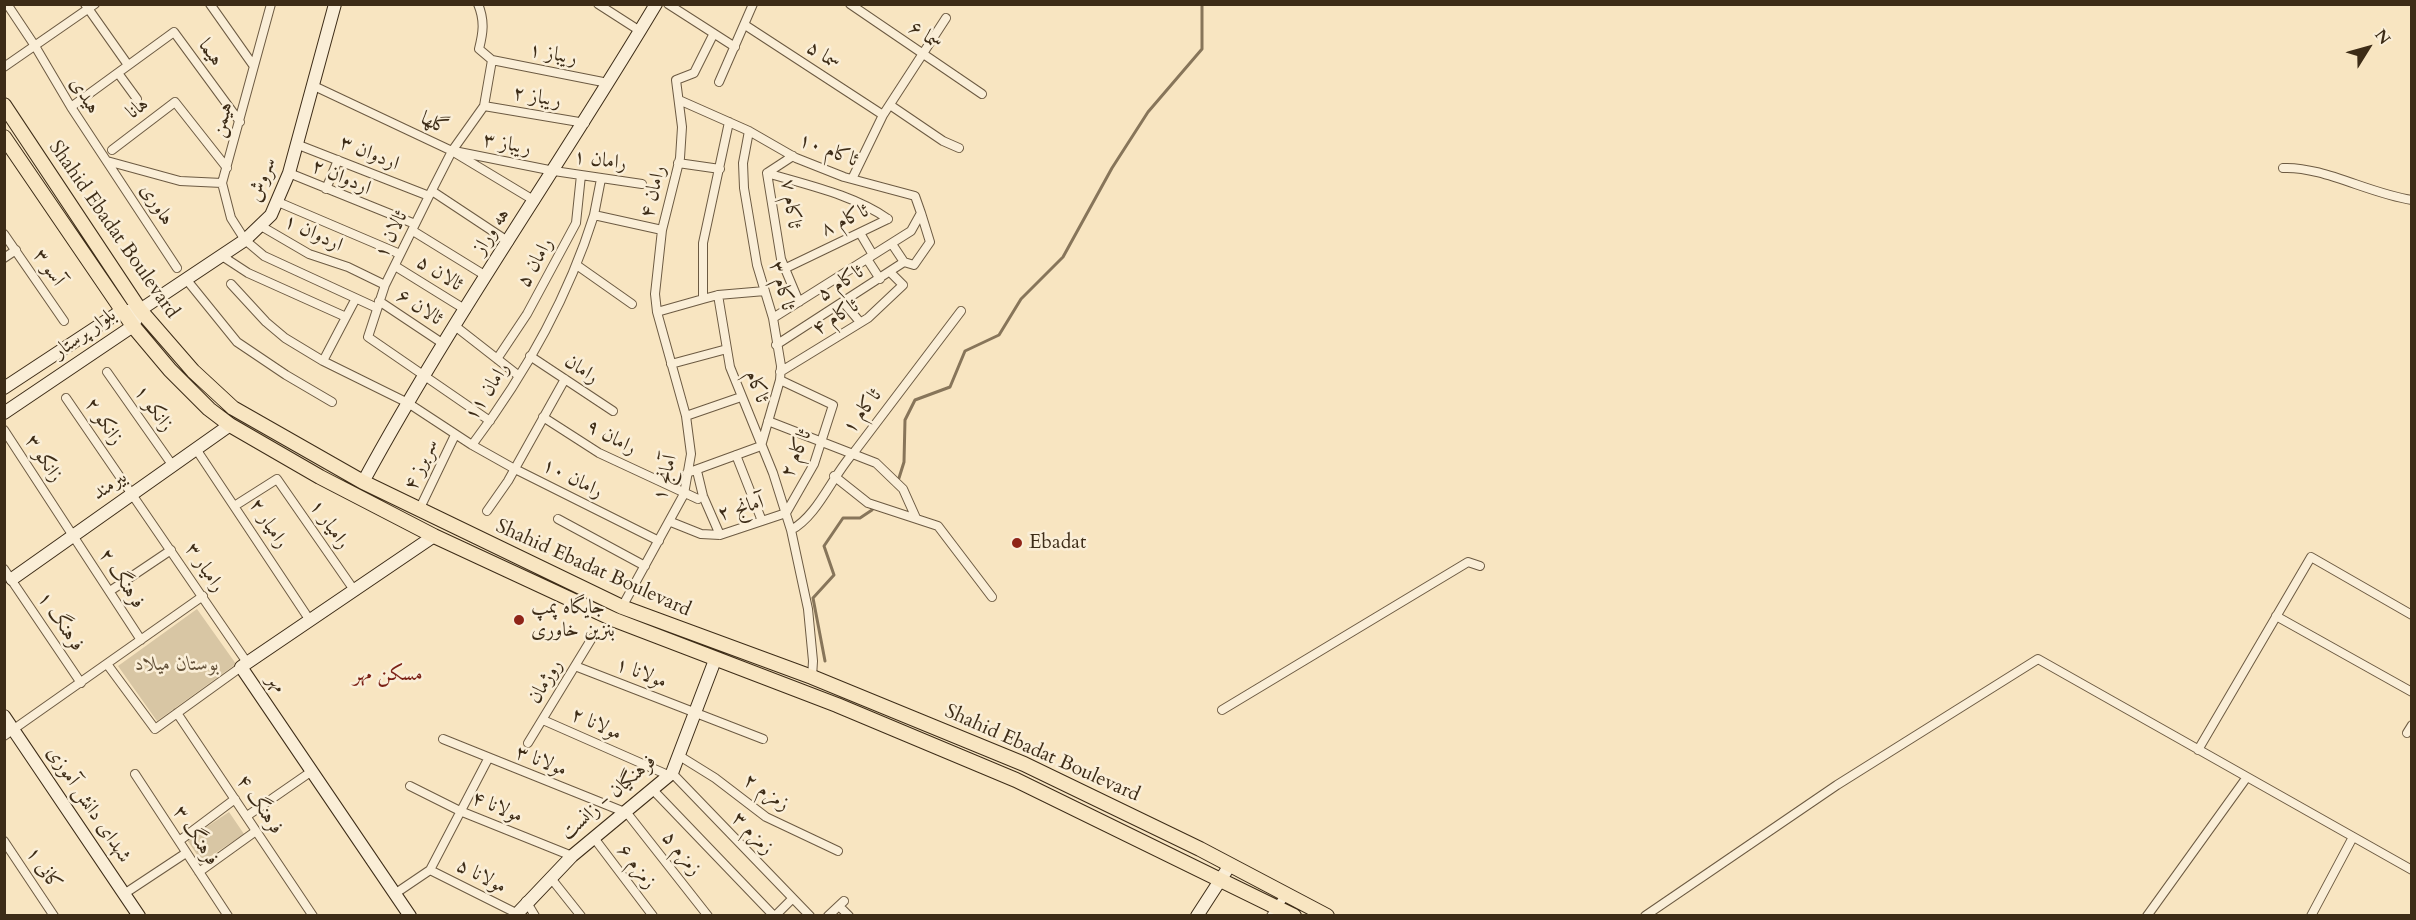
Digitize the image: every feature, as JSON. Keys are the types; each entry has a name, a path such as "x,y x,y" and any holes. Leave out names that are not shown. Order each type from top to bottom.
{"main road":[{"name":"Shahid Ebadat Boulevard","path":"4,105 140,310 193,371 233,408 363,482 622,607 812,677 1024,764 1327,915"},
{"name":"Shahid Ebadat Boulevard","path":"4,137 121,311 170,370 230,425 320,477 434,536 615,621 837,705 1016,780 1222,881 1274,911 1294,915"},
{"path":"1016,780 1024,764"}],"street":[{"name":"هیدی","path":"7,4 35,46 70,107 107,161"},
{"path":"210,4 252,65"},
{"name":"هیمن","path":"222,183 240,122 252,65 271,4"},
{"name":"سروش","path":"140,310 245,240 271,215 289,173 335,4"},
{"path":"478,4 482,14 483,29 479,49 492,60 484,106"},
{"path":"598,4 640,31"},
{"name":"هه وراز","path":"363,482 442,343 536,201 656,4"},
{"path":"668,4 735,47"},
{"name":"سما ۶","path":"850,4 982,94"},
{"path":"4,67 90,6 128,65 70,107"},
{"path":"719,82 745,25 750,6"},
{"path":"852,179 883,115 946,18"},
{"name":"سما ۵","path":"745,25 883,115"},
{"name":"هیما","path":"128,65 174,32 240,122"},
{"name":"رامان ۴","path":"657,312 655,294 662,230 678,163 682,127 676,80 694,73 713,35"},
{"name":"ریباز ۱","path":"492,60 608,83"},
{"path":"118,73 137,99"},
{"name":"گلها","path":"314,86 452,151 536,201"},
{"name":"ئاکام ۱۰","path":"679,100 749,131 792,156 852,179 915,196 921,213"},
{"name":"هانا","path":"112,150 176,102 227,168"},
{"path":"890,105 943,141 959,148"},
{"name":"ریباز ۲","path":"484,106 585,123"},
{"name":"ئالان ۱","path":"424,377 368,337 385,285 400,254 452,151 484,106"},
{"path":"703,299 703,243 729,122"},
{"name":"ئاکام ۳","path":"749,131 743,163 744,188 757,265 773,318 780,376 761,446"},
{"name":"اردوان ۳","path":"296,144 431,194 509,242"},
{"name":"ریباز ۳","path":"452,151 554,171"},
{"name":"ئاکام ۷","path":"792,156 767,173 784,269 799,302"},
{"path":"326,189 338,160"},
{"path":"107,161 180,181 222,183 231,218 245,240"},
{"name":"هاوری","path":"107,161 177,268"},
{"path":"678,163 720,169"},
{"path":"2283,168 2300,167 2386,196 2412,200"},
{"name":"رامان ۱","path":"554,171 642,184"},
{"name":"اردوان ۲","path":"289,173 414,228 486,276"},
{"name":"ئاکام ۸","path":"767,173 813,186 877,212 888,219 784,269"},
{"name":"رامان ۵","path":"497,359 533,304 576,223 581,175"},
{"name":"رامان ۱۱","path":"472,446 519,376 578,266 594,215 601,178"},
{"path":"278,202 400,254"},
{"path":"773,318 892,244 910,231 921,213"},
{"name":"ئاکام ۵","path":"777,345 904,262 914,265 918,262 930,242 921,213"},
{"path":"594,215 662,230"},
{"name":"اردوان ۱","path":"261,226 309,254 348,267 385,285"},
{"path":"860,233 880,279"},
{"name":"آسو ۳","path":"4,234 64,321"},
{"name":"ئالان ۶","path":"245,240 264,256 355,300 378,304 442,343"},
{"path":"892,244 904,262"},
{"path":"4,258 16,250"},
{"path":"222,256 248,273 346,316"},
{"name":"ئالان ۵","path":"395,266 466,310"},
{"path":"578,266 632,304"},
{"name":"ئاکام ۴","path":"780,376 868,318 903,285 890,272"},
{"path":"186,279 237,342 286,375 333,402"},
{"name":"رامان ۱۰","path":"231,284 272,327 323,361 408,403 472,446 513,468 659,541"},
{"path":"657,312 718,295 765,291"},
{"name":"ئاکام","path":"718,295 727,348 741,397 791,530 808,609 813,661 812,677"},
{"path":"323,361 355,300"},
{"path":"843,302 860,322"},
{"name":"بلوار پرستار","path":"4,388 121,311 140,310 133,326 4,413"},
{"name":"ئاکام ۱","path":"791,530 805,523 834,476 961,311"},
{"name":"آمانج ۱","path":"622,607 671,522 684,494 691,454 686,416 657,312"},
{"path":"455,326 519,376"},
{"path":"671,364 727,348"},
{"name":"رامان","path":"530,356 613,411"},
{"name":"زانکو ۱","path":"106,372 173,466"},
{"name":"ئاکام ۲","path":"780,376 833,405 814,464 786,513"},
{"path":"424,377 490,422"},
{"path":"487,511 565,380"},
{"path":"686,416 741,397"},
{"name":"زانکو ۲","path":"66,398 133,494"},
{"name":"رامان ۹","path":"543,417 599,453 698,499"},
{"path":"768,421 822,440 876,463 903,489 916,518"},
{"name":"بیرمند","path":"12,579 230,425"},
{"name":"زانکو ۳","path":"4,430 74,536"},
{"name":"سربرز ۴","path":"419,510 455,435"},
{"path":"687,473 761,446"},
{"name":"رامیار ۲","path":"196,449 236,505 309,619"},
{"path":"736,455 762,521"},
{"path":"697,471 703,496 720,535"},
{"path":"834,476 868,503 938,526 992,597"},
{"name":"رامیار ۱","path":"236,505 277,479 354,590"},
{"name":"رامیار ۳","path":"133,494 203,596 243,664"},
{"name":"آمانج ۲","path":"671,522 701,534 720,535 786,513"},
{"path":"558,519 645,566"},
{"name":"فرهنگ ۲","path":"74,536 141,640"},
{"name":"مهر","path":"410,915 312,771 243,664 434,536"},
{"path":"110,591 171,550"},
{"path":"2198,750 2311,557 2412,615"},
{"path":"1222,710 1468,562 1480,566"},
{"name":"فرهنگ ۱","path":"4,569 81,683"},
{"path":"9,733 203,596"},
{"path":"2276,616 2412,692"},
{"name":"روژمان","path":"528,743 592,638"},
{"path":"1645,915 1838,785 2038,659 2412,870"},
{"name":"فرهنگیان - زانست","path":"516,914 526,901 572,856 654,791 670,774 715,660"},
{"path":"107,664 155,729 243,664"},
{"name":"مولانا ۱","path":"575,666 763,739"},
{"name":"فرهنگ ۴","path":"177,713 313,915"},
{"name":"شهدای دانش آموزی","path":"4,716 9,733 139,915"},
{"name":"مولانا ۲","path":"543,720 670,774"},
{"name":"مولانا ۳","path":"443,739 627,813"},
{"name":"زمزم ۲","path":"678,755 716,778 766,817 838,851"},
{"path":"396,893 430,870 488,759"},
{"path":"247,816 312,771"},
{"name":"فرهنگ ۳","path":"135,774 228,915"},
{"name":"زمزم ۳","path":"670,774 810,915"},
{"path":"2147,915 2247,777"},
{"name":"مولانا ۴","path":"411,786 460,811 572,856"},
{"path":"654,791 774,915 792,899"},
{"path":"179,841 235,799"},
{"name":"زمزم ۵","path":"627,813 708,915"},
{"path":"200,872 256,831"},
{"path":"2311,915 2353,837"},
{"name":"زمزم ۶","path":"594,838 653,915"},
{"name":"کانی ۱","path":"4,841 54,915"},
{"path":"124,894 186,853"},
{"path":"1197,915 1222,881 1230,865"},
{"name":"مولانا ۵","path":"430,870 516,914"},
{"path":"550,877 581,915"},
{"path":"1274,911 1286,894"},
{"path":"526,901 535,915"},
{"path":"828,915 842,904 849,915"}],"green space":[{"name":"بوستان میلاد","path":"197,609 236,664 157,721 118,666"},
{"path":"229,812 244,834 202,862 187,840"}],"waterway":[{"path":"899,478 904,462 905,420 915,400 950,387 965,351 999,335 1021,299 1063,257 1112,168 1148,112 1202,49 1202,4"},
{"path":"825,661 813,598 834,575 824,546 843,518 860,518 872,510"}],"place":[{"name":"Ebadat","path":"1017,543"},
{"name":"جایگاه پمپ بنزین خاوری","path":"519,620"}],"district":[{"name":"مسکن مهر","path":"388,675"}]}
